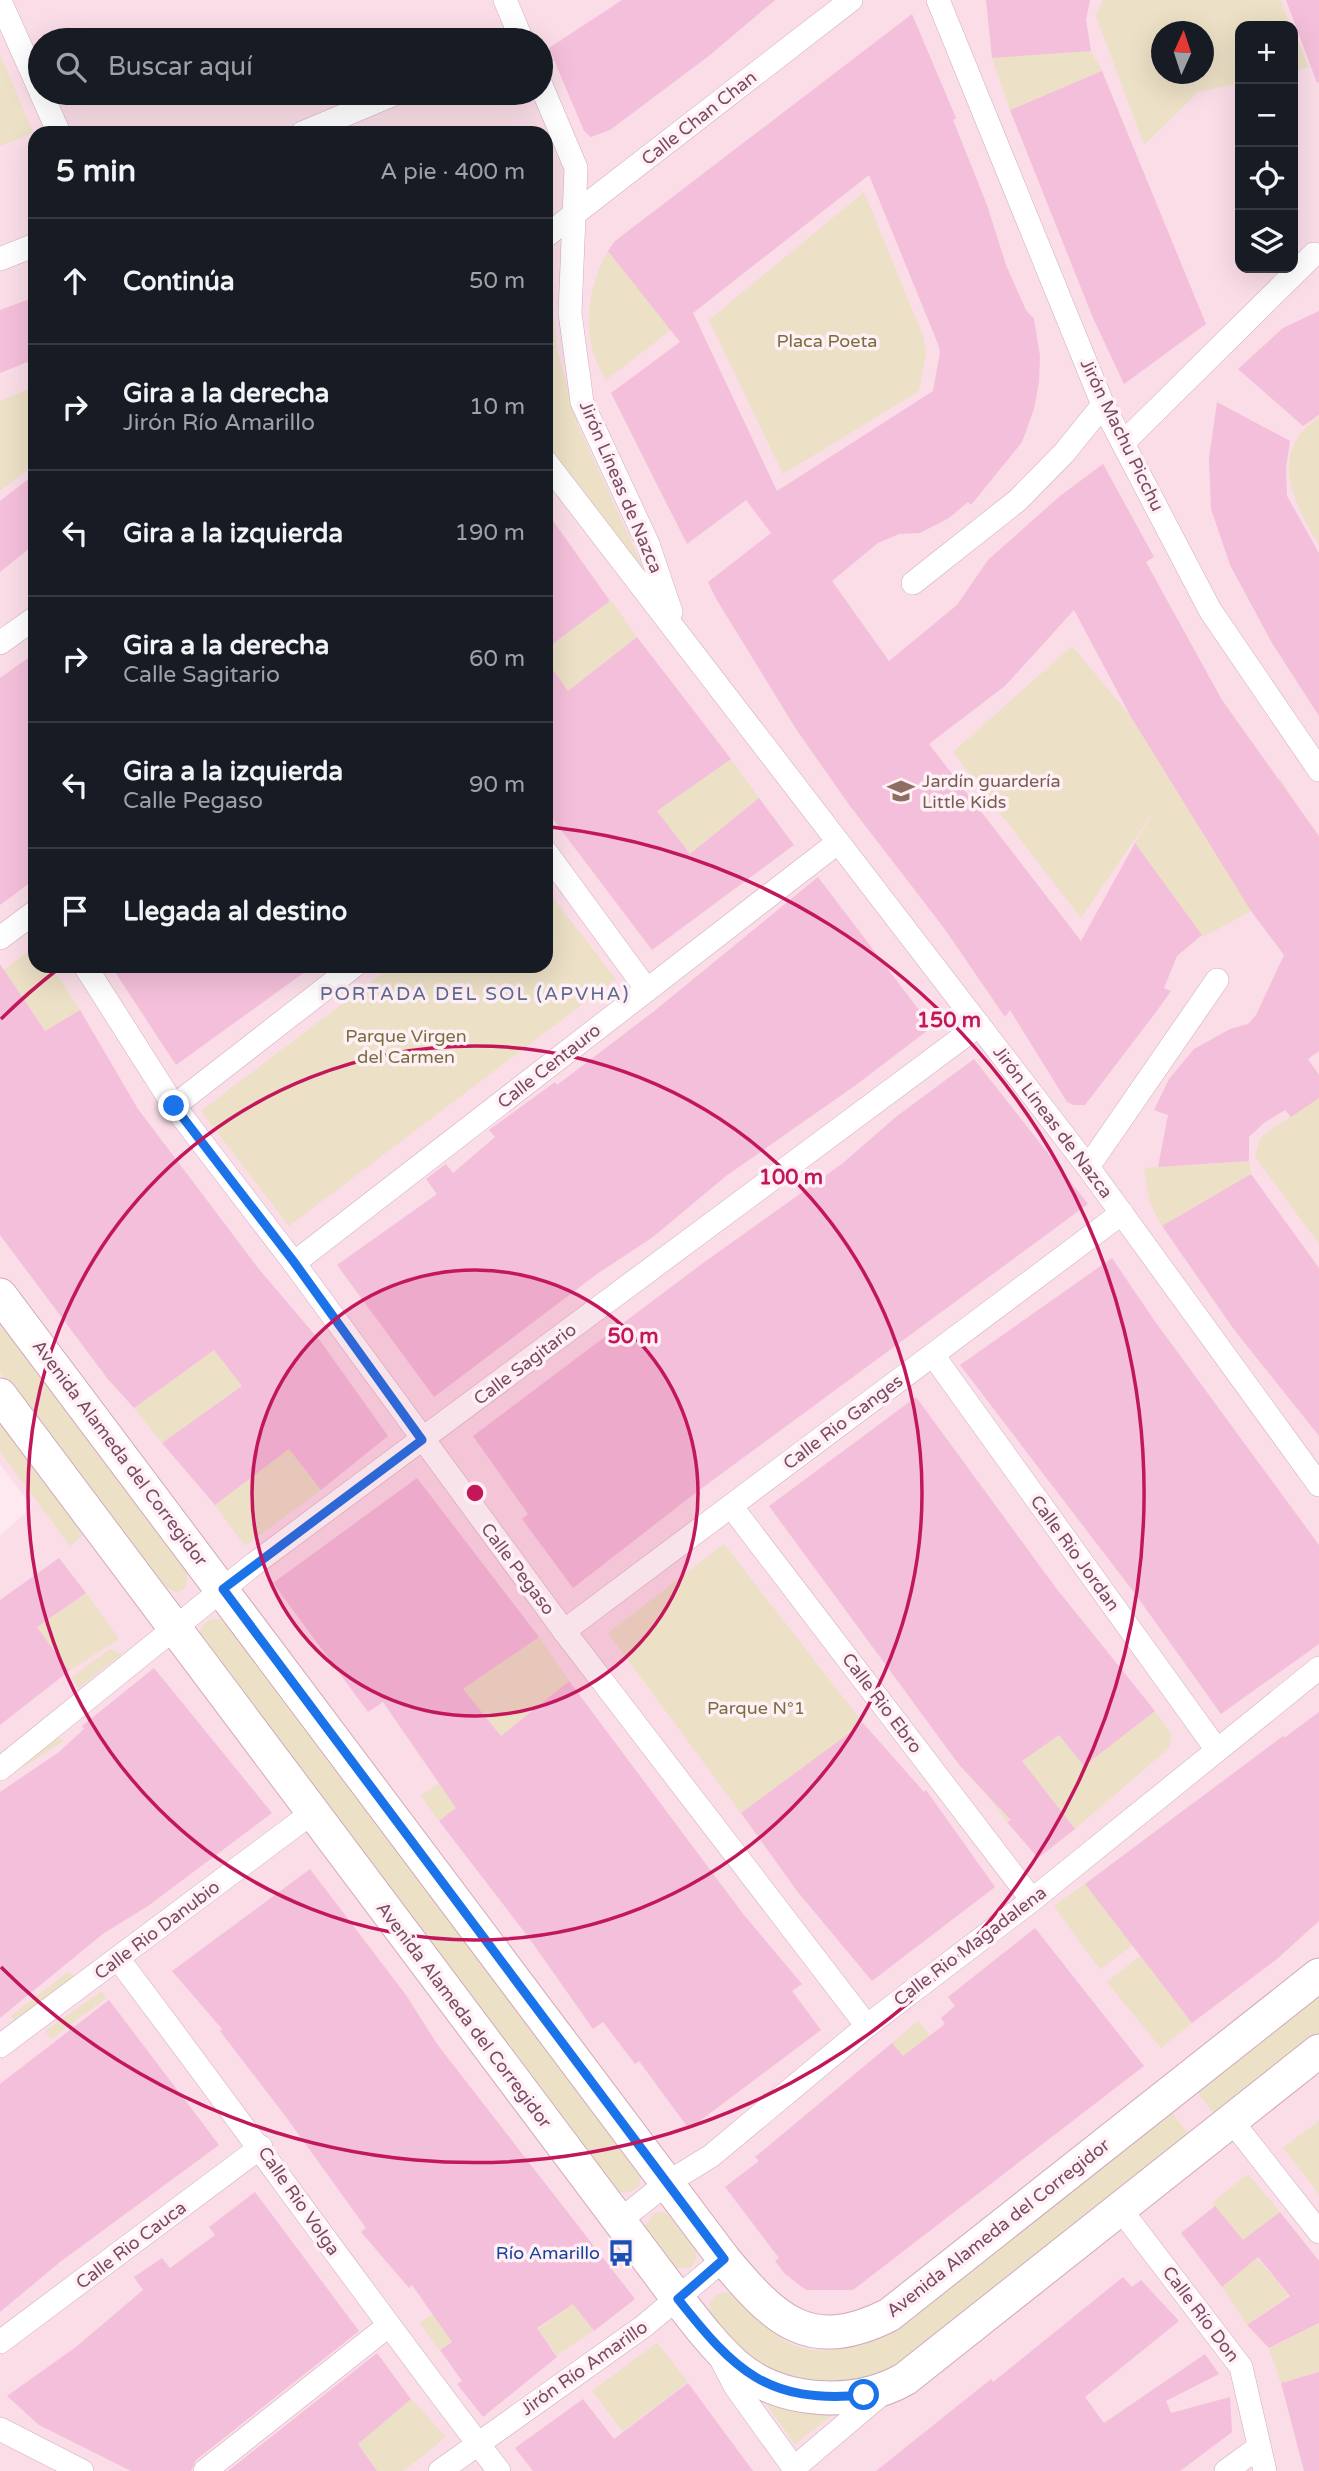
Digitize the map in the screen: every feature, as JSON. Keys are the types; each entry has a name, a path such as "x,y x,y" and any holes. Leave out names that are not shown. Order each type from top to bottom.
{"main road":[{"name":"Avenida Alameda del Corregidor","path":"0,1295 724,2259 756,2295 798,2327 821,2334 845,2333 889,2315 1319,1975"},
{"name":"Avenida Alameda del Corregidor","path":"0,1395 678,2299 712,2342 736,2366 767,2384 794,2394 830,2398 888,2389 967,2333 1319,2051"}],"street":[{"path":"505,0 516,28"},
{"name":"Calle Chan Chan","path":"553,231 851,0"},
{"name":"Jirón Machu Picchu","path":"938,0 1102,405 1210,610 1319,770"},
{"path":"2,1 28,62"},
{"path":"47,105 56,126"},
{"path":"319,126 368,105"},
{"name":"Jirón Líneas de Nazca","path":"549,105 576,168 570,313 582,402 648,544 678,632"},
{"path":"0,259 28,248"},
{"path":"1123,443 1314,254"},
{"path":"913,583 1018,500 1064,453 1102,405"},
{"name":"Jirón Líneas de Nazca","path":"553,471 1088,1167 1319,1485"},
{"path":"0,643 28,623"},
{"name":"Calle Centauro","path":"294,1262 837,843"},
{"path":"553,861 647,989"},
{"path":"0,938 28,917"},
{"name":"Calle Pegaso","path":"89,973 174,1106 294,1262 564,1631 867,2025"},
{"path":"174,1106 345,973"},
{"path":"1088,1167 1217,980"},
{"name":"Calle Sagitario","path":"0,1769 223,1589 979,1025"},
{"name":"Calle Rio Ganges","path":"564,1631 1122,1213"},
{"name":"Calle Rio Jordan","path":"933,1355 1217,1750"},
{"name":"Calle Rio Ebro","path":"731,1506 1032,1900"},
{"name":"Calle Rio Magadalena","path":"619,2221 667,2183 711,2156 867,2025 1032,1900 1319,1668"},
{"name":"Calle Rio Danubio","path":"0,2046 313,1812"},
{"name":"Calle Rio Volga","path":"118,1960 261,2147 388,2326 499,2471"},
{"path":"1231,2120 1319,2232"},
{"name":"Calle Rio Cauca","path":"0,2342 261,2147"},
{"name":"Calle Río Don","path":"1121,2210 1241,2367 1265,2471"},
{"name":"Jirón Río Amarillo","path":"440,2471 678,2299 724,2259"},
{"path":"205,2471 388,2326"},
{"path":"712,2342 735,2386 795,2469 888,2389"},
{"path":"0,2429 82,2471"},
{"path":"1226,2471 1259,2448"}],"shaded area":[{"path":"0,0 1319,0 1319,2471 0,2471 0,1536 32,1507 0,1464"}],"green space":[{"path":"1103,0 1280,0 1289,21 1235,21 1235,84 1198,92 1144,145 1096,16"},
{"path":"1298,42 1309,67 1298,70"},
{"path":"1091,51 1102,71 1010,110 992,58"},
{"path":"0,54 30,126 28,135 0,146"},
{"name":"Placa Poeta","path":"864,192 923,336 926,353 919,391 783,474 709,320"},
{"path":"608,251 671,330 606,380 592,349 589,316 595,282"},
{"path":"553,313 557,349 578,425 646,574 553,452"},
{"path":"28,389 28,469 0,491 0,401"},
{"path":"1319,417 1319,545 1294,496 1289,462 1293,446 1303,431"},
{"path":"611,601 637,637 568,691 553,670 553,644"},
{"path":"1072,646 1131,717 1203,833 1280,778 1297,806 1251,911 1203,937 1135,843 1158,805 1081,918 953,752"},
{"path":"731,759 759,798 690,854 657,811"},
{"name":"Parque Virgen del Carmen","path":"553,898 616,979 289,1226 201,1111 383,973 553,973"},
{"path":"28,951 28,973 56,973 80,1010 45,1031 4,970"},
{"path":"1319,1097 1319,1244 1255,1157 1261,1137"},
{"path":"1249,1161 1251,1174 1162,1226 1150,1203 1144,1168"},
{"path":"0,1320 188,1569 186,1587 178,1593 161,1585 0,1372"},
{"path":"214,1350 242,1386 162,1443 134,1408"},
{"path":"0,1422 83,1535 70,1546 0,1452"},
{"path":"289,1449 321,1490 245,1546 215,1505"},
{"name":"Parque N°1","path":"724,1544 863,1723 741,1813 608,1633"},
{"path":"86,1593 119,1639 69,1671 37,1627"},
{"path":"211,1619 223,1619 230,1624 641,2177 638,2187 625,2192 612,2188 199,1636 202,1625"},
{"path":"539,1637 569,1681 501,1736 463,1689"},
{"path":"110,1649 122,1654 78,1688 72,1677"},
{"path":"1155,1711 1172,1735 1169,1748 1075,1829 1048,1795 1007,1822 982,1789 1059,1735 1084,1765"},
{"path":"57,1736 64,1741 17,1771 16,1768"},
{"path":"514,1765 439,1821 421,1796 439,1783"},
{"path":"1085,1884 1133,1945 1100,1969 1054,1906"},
{"path":"1140,1956 1192,2023 1161,2048 1107,1982"},
{"path":"68,1972 79,1980 17,2023 11,2016"},
{"path":"102,1991 106,1998 51,2039 45,2031"},
{"path":"1319,1995 1319,2034 1216,2116 1197,2092"},
{"path":"918,2021 964,2078 937,2100 892,2043"},
{"path":"1172,2113 1190,2136 915,2356 869,2380 805,2384 769,2371 740,2352 710,2313 709,2304 715,2296 724,2292 732,2294 781,2338 794,2345 821,2351 864,2344 890,2334"},
{"path":"1319,2121 1319,2194 1283,2148"},
{"path":"1248,2174 1280,2212 1243,2240 1212,2203"},
{"path":"664,2212 679,2222 695,2245 695,2261 690,2268 673,2268 647,2235 645,2226 655,2213"},
{"path":"1257,2258 1289,2295 1247,2325 1222,2287"},
{"path":"494,2271 517,2297 439,2350 420,2323"},
{"path":"573,2304 593,2331 557,2355 538,2329"},
{"path":"1319,2323 1319,2372 1281,2383 1269,2349"},
{"path":"657,2343 688,2382 623,2431 592,2391"},
{"path":"757,2392 840,2409 795,2444"},
{"path":"411,2399 446,2437 403,2471 377,2471 358,2443"}],"building":[{"path":"622,0 775,0 710,55 610,130 591,137 584,131 553,57 553,45"},
{"path":"986,0 1090,0 1086,20 1091,51 992,58"},
{"path":"1286,0 1319,0 1317,83 1298,32 1298,21 1294,21"},
{"path":"912,14 956,118 953,120 987,205 1006,265 1026,310 1034,319 1040,356 1039,382 1034,409 1022,442 971,505 968,502 949,518 920,533 899,534 878,543 832,581 889,661 957,605 988,560 1060,496 1103,464 1154,557 1146,562 1222,700 1319,836 1319,1051 1308,1059 1319,1075 1319,1098 1291,1117 1285,1110 1264,1123 1249,1137 1249,1161 1158,1167 1168,1115 1154,1110 1169,1079 1194,1049 1230,1029 1248,1024 1256,1015 1284,955 1251,911 1131,717 1074,610 1005,686 929,744 1081,941 1135,843 1202,935 1177,956 1164,988 1171,991 1085,1105 1067,1102 1010,1010 1005,1017 944,928 850,806 796,729 715,597 708,582 771,533 746,500 687,544 611,393 680,342 608,251 615,241","holes":["869,175 940,352 933,391 777,491 693,313"]},
{"path":"1102,71 1206,324 1124,384 1093,318 1010,110"},
{"path":"28,300 28,362 0,373 0,310"},
{"path":"1319,311 1319,415 1303,426 1238,369 1283,328"},
{"path":"1217,402 1290,441 1286,468 1287,496 1319,553 1319,716 1272,643 1230,565 1211,509 1209,458"},
{"path":"28,479 28,550 0,572 0,501"},
{"path":"553,521 610,601 553,644"},
{"path":"637,637 731,759 657,811 690,854 759,798 794,845 652,950 553,819 553,670 568,691"},
{"path":"28,658 28,884 0,905 0,678"},
{"path":"818,877 932,1027 856,1085 726,1176 653,1237 597,1274 434,1397 337,1265 437,1194 426,1179 446,1164 453,1173 495,1137 489,1130 555,1082 557,1085 653,1012"},
{"path":"0,964 45,1031 80,1010 138,1109 258,1268 321,1342 388,1436 321,1490 289,1449 215,1505 162,1443 242,1386 214,1350 134,1408 107,1378 0,1235"},
{"path":"116,973 303,973 176,1065"},
{"path":"974,1059 1088,1204 694,1494 573,1588 522,1519 528,1514 473,1436 699,1266 843,1163 897,1116"},
{"path":"1251,1174 1319,1268 1319,1436 1235,1331 1162,1226"},
{"path":"1112,1258 1154,1320 1319,1545 1319,1644 1221,1714 1136,1595 960,1365"},
{"path":"916,1397 1056,1588 1155,1711 1084,1766 1059,1735 1022,1761 1075,1829 1038,1858 1007,1822 1011,1820 960,1766 769,1506"},
{"path":"417,1478 539,1637 463,1689 501,1736 569,1681 744,1915 802,1984 792,1991 821,2030 689,2129 639,2061 635,2064 603,2022 593,2029 529,1938 439,1821 456,1808 383,1702 368,1712 273,1583"},
{"path":"59,1558 86,1593 37,1627 69,1671 0,1725 0,1600"},
{"path":"154,1668 272,1813 148,1906 104,1933 0,2018 0,1792 59,1752 84,1729 82,1726"},
{"path":"1319,1712 1319,1921 1277,1959 1192,2023 1085,1884"},
{"path":"863,1723 924,1792 926,1790 995,1887 872,1981 797,1891 741,1813"},
{"path":"310,1869 406,1995 437,2044 635,2299 594,2331 573,2304 537,2328 557,2357 483,2417 457,2384 462,2381 440,2350 452,2342 412,2285 409,2288 361,2232 366,2228 286,2117 220,2031 222,2029 172,1971"},
{"path":"1035,1928 1144,2066 853,2290 806,2290 785,2274 775,2261 779,2258 725,2187 759,2161 755,2157 892,2043 903,2056 945,2024 941,2018 955,2006 948,1997"},
{"path":"109,2000 219,2145 60,2262 0,2312 0,2084"},
{"path":"255,2192 359,2331 196,2460 191,2471 131,2471 39,2425 7,2396 76,2347 143,2290 134,2277 162,2258 170,2268 215,2235 209,2227"},
{"path":"1215,2206 1243,2240 1280,2212 1319,2261 1319,2323 1269,2348 1247,2325 1290,2296 1258,2257 1222,2287 1181,2233"},
{"path":"1123,2277 1132,2287 1141,2280 1179,2321 1085,2397 1104,2423 1205,2354 1219,2374 1166,2401 1171,2413 1230,2397 1232,2432 1180,2471 876,2471 991,2379 993,2382"},
{"path":"377,2353 411,2399 358,2444 377,2471 228,2471"},
{"path":"1319,2372 1319,2471 1304,2471 1281,2383"},
{"path":"688,2383 753,2471 533,2471 515,2448 583,2399 614,2439"}],"place":[{"name":"Jardín guardería Little Kids","path":"901,791"},
{"name":"Río Amarillo","path":"621,2253"}],"district":[{"name":"PORTADA DEL SOL (APVHA)","path":"475,993"}],"route":[{"path":"174,1106 294,1262 422,1440 223,1589 724,2259 678,2299 712,2342 736,2366 767,2384 794,2394 830,2398 864,2395"}]}
